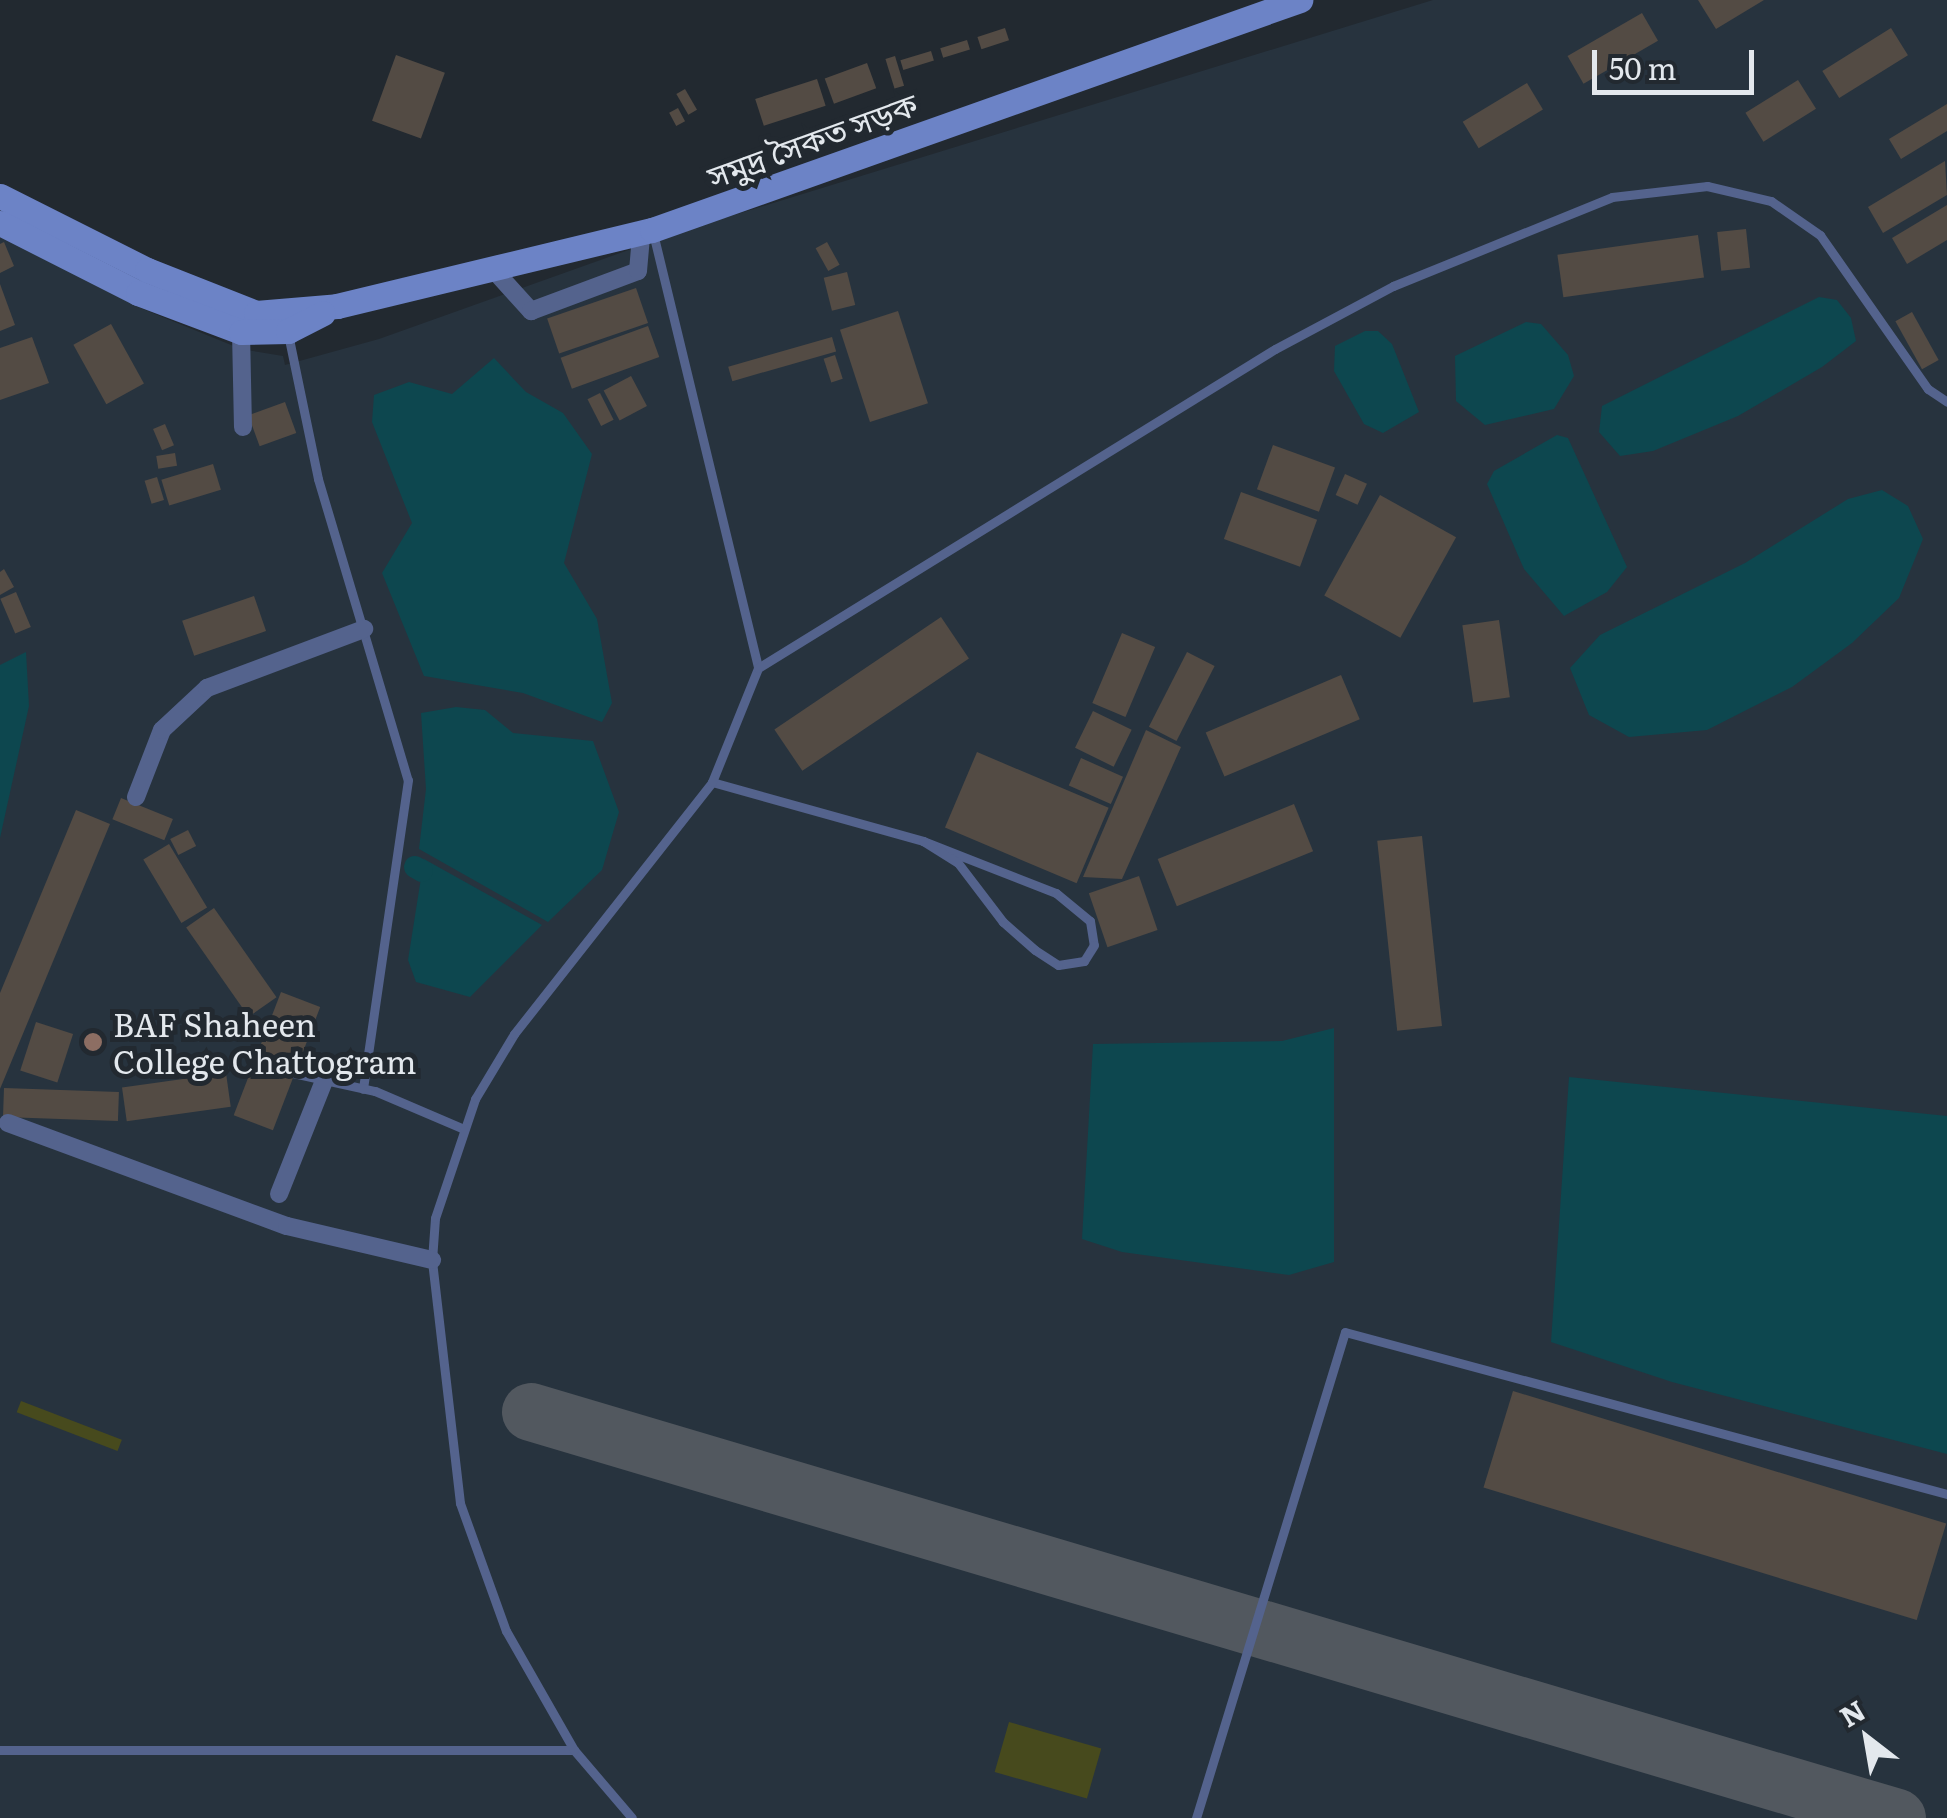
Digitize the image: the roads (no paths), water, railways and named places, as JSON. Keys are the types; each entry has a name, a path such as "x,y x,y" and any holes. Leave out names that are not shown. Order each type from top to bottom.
{"main road":[{"name":"সমুদ্র সৈকত সড়ক","path":"0,196 147,270 256,313 336,306 646,232 1300,0"},
{"name":"সমুদ্র সৈকত সড়ক","path":"0,223 138,293 241,332 288,331 336,306"}],"street":[{"path":"493,269 531,311 638,271 646,232"},
{"path":"241,332 243,426"},
{"path":"136,796 162,730 207,688 364,629"},
{"path":"280,1194 324,1082"},
{"path":"8,1123 288,1226 432,1260"}],"lane":[{"path":"632,1818 574,1750 506,1631 460,1503 432,1260 435,1218 464,1129 514,1034 712,782 758,668 1276,348 1393,286 1612,196 1707,186 1771,202 1820,234 1928,389 1947,402"},
{"path":"646,232 758,668"},
{"path":"288,331 318,479 408,780 363,1089"},
{"path":"712,782 923,841 1056,893 1090,921 1094,945 1084,960 1058,965 1035,950 1003,922 958,862 923,841"},
{"path":"294,1073 363,1089 464,1129"},
{"path":"1196,1818 1345,1332 1947,1494"},
{"path":"0,1750 574,1750"}],"water":[{"path":"1819,297 1837,300 1851,318 1856,341 1822,367 1738,416 1653,451 1620,456 1599,432 1602,406"},
{"path":"1526,322 1541,324 1568,355 1574,376 1554,409 1485,425 1456,401 1455,356"},
{"path":"1365,331 1378,331 1392,344 1419,412 1383,433 1364,424 1334,371 1335,346"},
{"path":"494,358 526,392 563,413 592,454 564,563 597,619 612,703 602,722 523,693 424,676 382,573 412,523 372,422 374,395 409,382 452,394"},
{"path":"1557,435 1568,438 1627,567 1607,592 1564,616 1524,569 1487,484 1494,471"},
{"path":"1882,490 1908,506 1923,539 1899,598 1852,643 1792,687 1707,730 1629,737 1589,715 1570,668 1600,635 1745,563 1848,499"},
{"path":"26,652 29,706 0,838 0,665"},
{"path":"456,707 485,710 513,733 593,741 619,812 602,870 548,922 419,849 426,789 421,713"},
{"path":"424,859 542,925 470,997 416,982 408,960"},
{"path":"1334,1028 1334,1262 1289,1275 1122,1252 1082,1239 1093,1044 1282,1041"},
{"path":"1569,1077 1947,1116 1947,1454 1672,1382 1551,1342"}],"waterway":[{"path":"415,867 422,871"}],"place":[{"name":"BAF Shaheen College Chattogram","path":"93,1042"}]}
